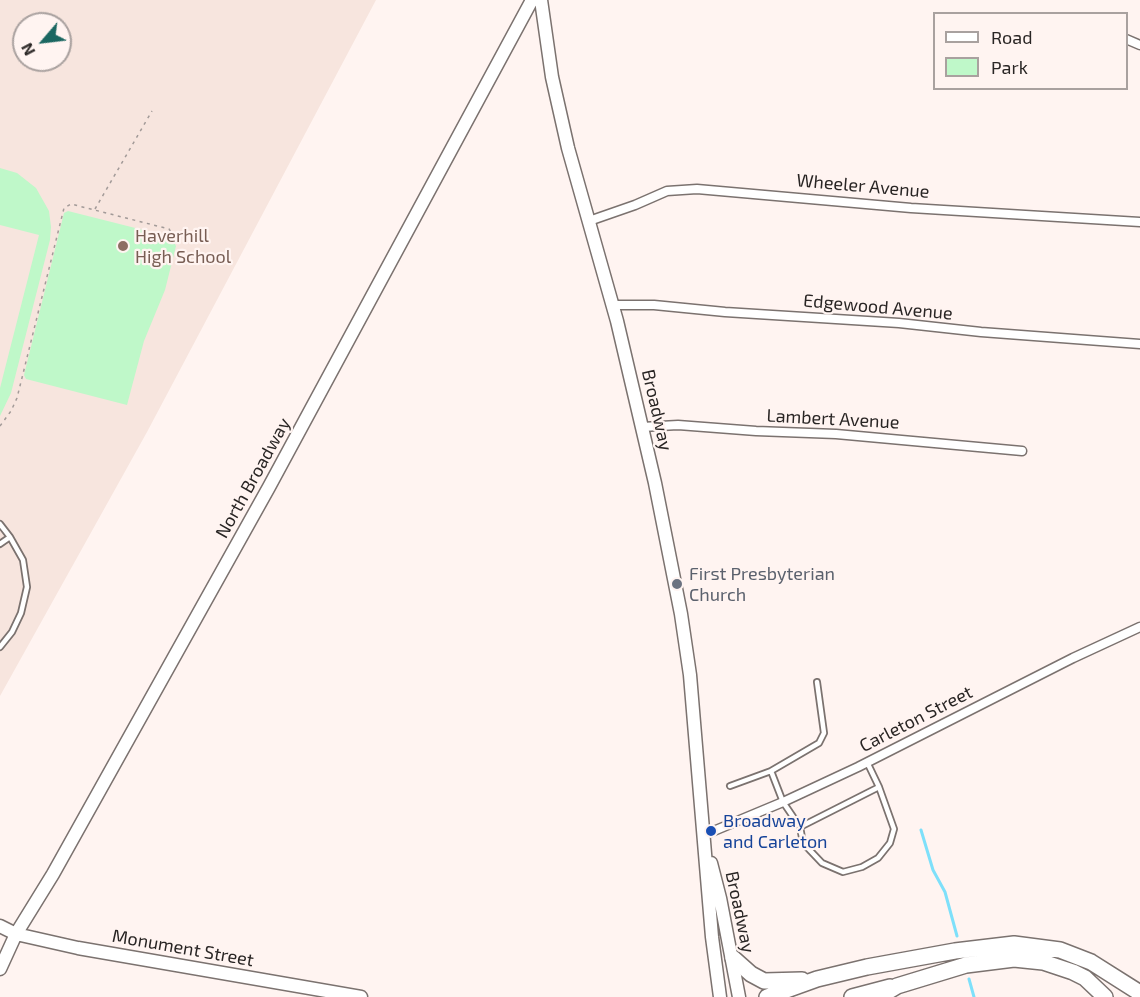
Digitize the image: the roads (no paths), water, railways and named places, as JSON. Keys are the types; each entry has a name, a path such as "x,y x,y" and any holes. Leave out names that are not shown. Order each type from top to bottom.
{"highway":[{"path":"767,997 817,979 907,959 1014,944 1060,950 1090,962 1140,993"},
{"path":"733,958 751,974 764,981 817,979"},
{"path":"852,997 897,986 966,964 1014,959 1043,962 1072,972 1085,978 1105,997"},
{"path":"879,997 897,986"}],"main road":[{"name":"North Broadway","path":"0,969 16,934 53,874 269,487 532,0"},
{"name":"Broadway","path":"541,0 552,77 568,148 613,304 662,514 681,614 690,675 712,937 720,997"},
{"name":"Broadway","path":"704,835 733,958 739,997"},
{"name":"Monument Street","path":"0,926 16,934 78,948 361,997"}],"street":[{"name":"Wheeler Avenue","path":"589,221 668,191 698,189 911,208 1140,222"},
{"name":"Edgewood Avenue","path":"613,304 654,304 725,312 899,323 981,332 1140,344"},
{"name":"Lambert Avenue","path":"642,427 678,425 836,434 1022,451"},
{"name":"Carleton Street","path":"704,835 783,802 867,762 1073,658 1140,627"}],"lane":[{"path":"0,524 22,560 27,587 21,613 12,632 0,647"},
{"path":"0,544 10,537"},
{"path":"730,786 771,771 819,744 825,733 817,682"},
{"path":"771,771 783,802 800,827 802,843 822,863 843,872 862,867 878,858 890,843 894,829 867,762"},
{"path":"800,827 879,787"}],"waterway":[{"path":"921,830 933,870 945,892 957,936"},
{"path":"969,979 974,997"}],"place":[{"name":"Haverhill High School","path":"123,246"},
{"name":"First Presbyterian Church","path":"677,584"},
{"name":"Broadway and Carleton","path":"711,831"}]}
